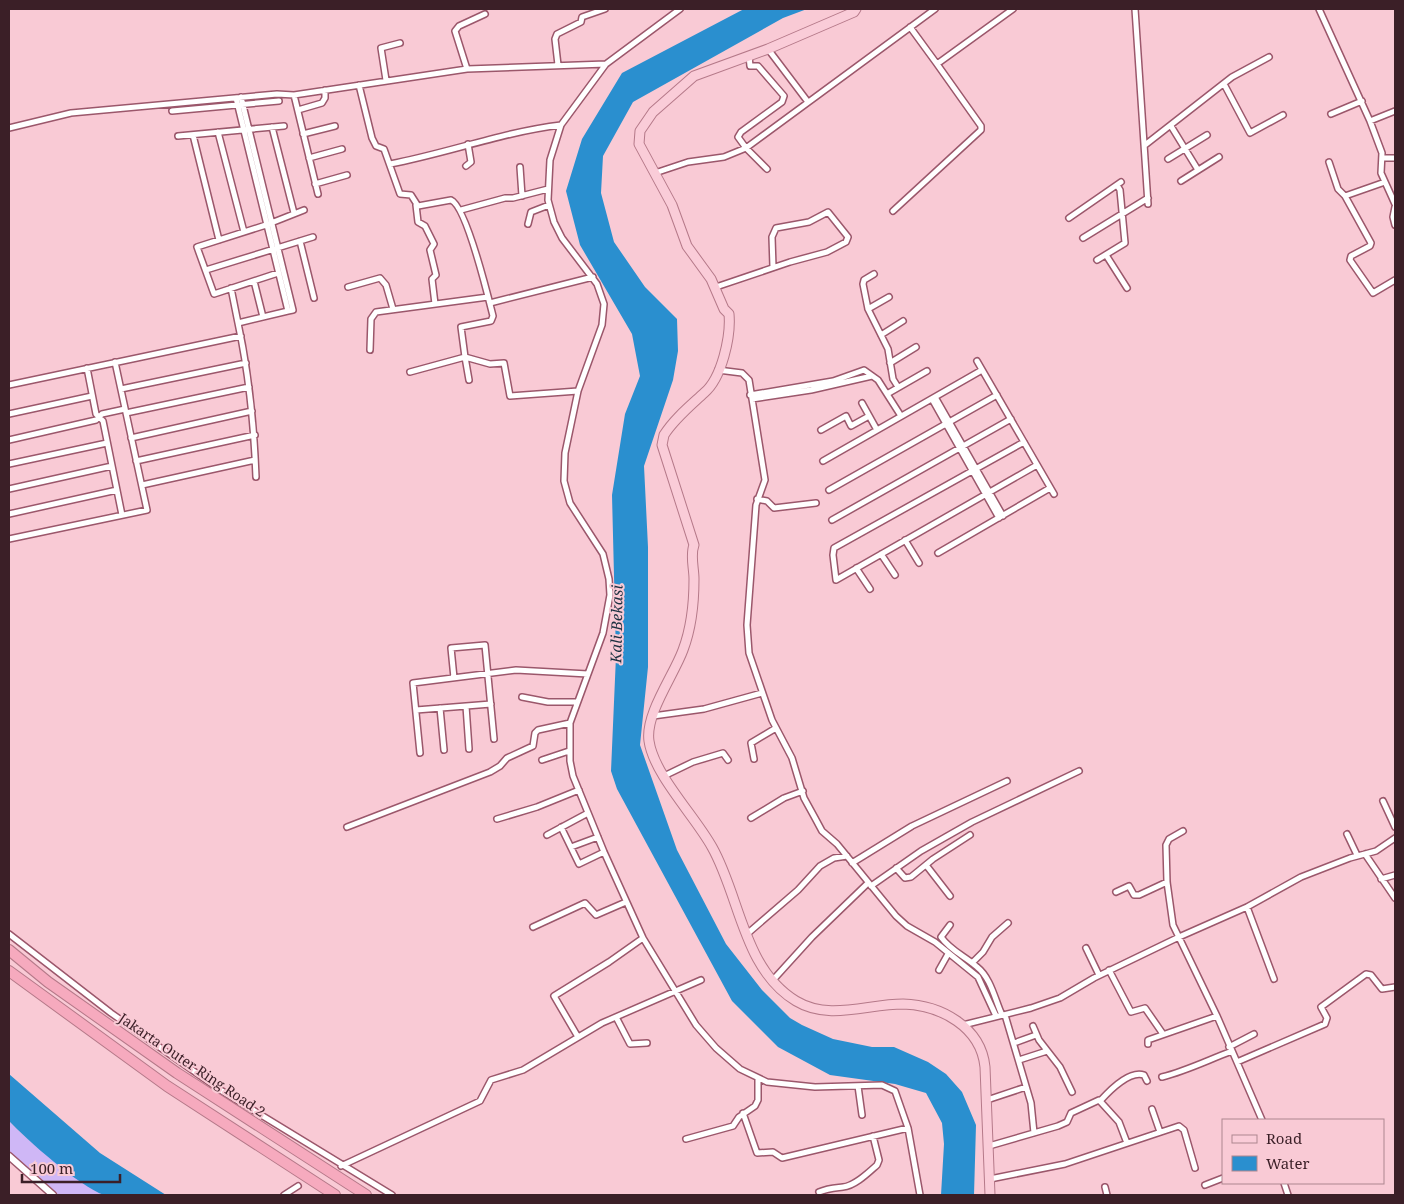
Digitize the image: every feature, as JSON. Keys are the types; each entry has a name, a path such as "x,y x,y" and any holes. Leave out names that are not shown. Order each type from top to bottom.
{"highway":[{"name":"Jakarta Outer Ring Road 2","path":"9,950 48,982 177,1073 366,1195"},
{"path":"9,971 166,1086 334,1195"}],"main road":[{"path":"856,9 854,12 815,30 694,76 667,98 647,119 640,131 639,144 672,205 687,246 716,287 724,308 729,314 730,333 718,370 705,393 698,398 664,435 662,445 694,545 692,551 694,580 683,649 654,716 649,739 653,755 664,776 716,854 747,934 781,991 795,1000 819,1010 845,1010 904,1004 947,1014 963,1025 977,1042 985,1067 990,1195"}],"street":[{"path":"558,65 555,39 557,34 582,22 582,17 586,14 605,9"},
{"path":"680,9 673,11 606,64 562,125 550,160 549,205 558,232 593,277 603,298 603,319 578,391 567,436 564,481 576,514 603,554 609,579 610,595 605,624 570,723 569,751 573,776 604,852 643,938 704,1036 732,1063 758,1080 807,1087 882,1085 894,1091 908,1128 920,1195"},
{"path":"655,173 688,162 724,157 746,148 935,9"},
{"path":"937,64 1013,9"},
{"path":"1083,238 1121,213 1148,201 1135,9"},
{"path":"1319,9 1370,121 1383,158 1381,173 1395,205 1393,218 1395,225"},
{"path":"466,69 455,31 459,26 485,14"},
{"path":"893,211 981,130 981,126 910,27"},
{"path":"386,80 381,48 400,43"},
{"path":"768,49 808,102"},
{"path":"749,56 750,66 758,66 784,98 739,135 739,139 746,148 767,169"},
{"path":"1145,145 1224,84 1269,57"},
{"path":"9,128 71,113 238,98 294,95 466,69 606,64"},
{"path":"1224,84 1250,133 1283,115"},
{"path":"359,85 372,138 376,146 384,149 400,194 411,195 416,205 418,222 425,226 434,244 430,250 436,275 432,279 436,304"},
{"path":"298,110 322,103 325,98 325,90"},
{"path":"294,95 318,194"},
{"path":"238,98 268,223 293,310 238,323"},
{"path":"172,111 279,101"},
{"path":"1331,114 1362,101"},
{"path":"1370,121 1395,111"},
{"path":"390,164 535,128 562,125"},
{"path":"178,136 284,126"},
{"path":"303,134 336,126"},
{"path":"1170,126 1198,170"},
{"path":"272,127 294,213"},
{"path":"218,132 244,232"},
{"path":"193,135 219,240"},
{"path":"1168,159 1207,135"},
{"path":"466,166 472,160 468,144"},
{"path":"309,158 342,149"},
{"path":"1181,181 1219,157"},
{"path":"1383,158 1395,158"},
{"path":"1330,162 1338,189 1345,196 1371,243 1370,246 1350,256 1350,260 1373,293 1395,280"},
{"path":"520,167 522,196"},
{"path":"315,184 347,175"},
{"path":"1345,196 1385,182"},
{"path":"1070,218 1119,183 1125,243 1097,260"},
{"path":"461,210 548,189"},
{"path":"416,205 420,207 450,200 461,210 483,274 492,320 461,327 469,380"},
{"path":"528,224 531,212 549,205"},
{"path":"278,273 214,294 197,247 304,210"},
{"path":"716,287 773,267 834,249 846,242 848,237 828,212 809,222 776,228 772,237 773,267"},
{"path":"206,270 313,237"},
{"path":"300,241 314,298"},
{"path":"275,249 278,273 288,311"},
{"path":"1106,255 1127,288"},
{"path":"874,274 864,280 863,284 868,310 888,349 893,379 898,387"},
{"path":"370,350 372,314 380,310 489,300 593,277"},
{"path":"348,287 380,278 386,285 393,309"},
{"path":"254,281 263,317"},
{"path":"231,288 246,363 252,411 256,477"},
{"path":"868,310 889,297"},
{"path":"881,335 903,321"},
{"path":"9,385 240,336"},
{"path":"890,363 916,347"},
{"path":"410,372 465,357 490,364 504,363 510,396 578,391"},
{"path":"978,361 1054,494"},
{"path":"9,539 147,510 115,362"},
{"path":"121,389 246,363"},
{"path":"86,368 96,414 103,421 122,515"},
{"path":"718,370 746,375 749,380 765,480 757,499 748,625 749,653 762,693 776,728 792,758 803,792 822,831 847,856 907,926 935,942 978,977 1001,1015"},
{"path":"823,461 982,370"},
{"path":"887,394 927,371"},
{"path":"751,397 872,376 878,380 901,416"},
{"path":"9,440 96,420 102,414 249,387"},
{"path":"829,490 997,395"},
{"path":"9,414 92,396"},
{"path":"933,398 1001,517"},
{"path":"862,403 877,430"},
{"path":"131,438 252,411"},
{"path":"821,430 846,416 851,426 869,416"},
{"path":"832,520 1011,419"},
{"path":"136,461 254,435"},
{"path":"1024,442 834,548 836,580 1037,465"},
{"path":"9,464 107,443"},
{"path":"142,485 256,460"},
{"path":"9,488 112,466"},
{"path":"938,553 1050,488"},
{"path":"9,514 116,490"},
{"path":"757,499 767,501 774,508 816,503"},
{"path":"906,540 919,563"},
{"path":"882,554 895,575"},
{"path":"856,568 870,589"},
{"path":"454,678 451,648 485,645 494,738"},
{"path":"420,753 413,683 516,670 588,674"},
{"path":"654,716 704,709 762,693"},
{"path":"522,696 548,702 577,702"},
{"path":"416,710 491,704"},
{"path":"466,706 469,748"},
{"path":"440,708 444,750"},
{"path":"347,827 490,772 500,766 507,758 533,746 535,733 538,730 570,723"},
{"path":"754,759 751,743 776,728"},
{"path":"542,760 569,751"},
{"path":"664,776 693,762 723,753 728,760"},
{"path":"773,980 812,937 870,884 972,822 1079,771"},
{"path":"852,863 912,826 1007,781"},
{"path":"497,819 537,807 578,790"},
{"path":"752,818 784,798 803,792"},
{"path":"1383,802 1395,827"},
{"path":"547,835 588,813"},
{"path":"561,827 580,865 604,852"},
{"path":"1183,831 1169,839 1166,844 1170,914 1178,937 1217,1016 1262,1119"},
{"path":"1347,834 1357,855"},
{"path":"896,868 905,878 909,878 970,836"},
{"path":"571,847 598,837"},
{"path":"963,1025 1060,998 1099,975 1178,937 1247,907 1300,877 1357,855 1376,851 1395,838"},
{"path":"1365,854 1395,898"},
{"path":"747,934 798,890 820,866 834,858 847,856"},
{"path":"926,865 950,896"},
{"path":"1381,879 1395,875"},
{"path":"1116,892 1129,886 1134,895 1139,895 1167,882"},
{"path":"533,927 585,903 596,915 626,902"},
{"path":"1247,907 1274,979"},
{"path":"972,963 984,952 992,937 1008,923"},
{"path":"935,942 950,925"},
{"path":"9,934 111,1013 222,1091 341,1166 392,1195"},
{"path":"941,937 951,950 972,963 986,976 1014,1043 1026,1087 1034,1133"},
{"path":"578,1037 554,999 555,994 609,962 643,938"},
{"path":"1086,948 1099,975"},
{"path":"939,970 948,954"},
{"path":"1109,970 1132,1012 1145,1008 1163,1034"},
{"path":"1237,1062 1325,1024 1327,1018 1321,1006 1366,974 1371,975 1382,989 1395,987"},
{"path":"341,1166 480,1101 491,1080 523,1070 616,1017 701,980"},
{"path":"1148,1044 1148,1040 1217,1016"},
{"path":"616,1017 630,1044 647,1043"},
{"path":"1033,1026 1036,1035 1060,1067 1072,1092"},
{"path":"1162,1077 1188,1069 1197,1063 1230,1049 1254,1034"},
{"path":"1014,1043 1036,1035"},
{"path":"1019,1060 1047,1050"},
{"path":"989,1146 1067,1122 1071,1113 1101,1100 1129,1076 1142,1074 1147,1081"},
{"path":"686,1139 728,1129 733,1126 743,1113 755,1106 758,1100 758,1080"},
{"path":"858,1086 862,1115"},
{"path":"987,1100 1026,1087"},
{"path":"1101,1100 1119,1122 1127,1143"},
{"path":"1152,1109 1160,1132"},
{"path":"743,1113 757,1153 773,1152 782,1158 908,1128"},
{"path":"990,1179 1065,1164 1160,1132 1182,1127 1195,1168"},
{"path":"819,1192 837,1186 850,1185 877,1165 880,1160 873,1136"},
{"path":"9,1156 53,1195"},
{"path":"1205,1185 1222,1178"},
{"path":"284,1195 298,1186"},
{"path":"1105,1187 1107,1195"}],"shaded area":[{"path":"9,1121 54,1161 105,1195 59,1195 9,1151"}],"water":[{"name":"Kali Bekasi","path":"744,9 807,9 783,18 633,102 603,156 601,193 614,242 645,287 677,319 678,351 673,380 644,466 648,547 648,667 640,745 677,850 726,944 762,990 790,1018 802,1025 833,1039 872,1047 894,1047 928,1062 946,1074 962,1092 976,1125 974,1195 941,1195 944,1144 942,1123 926,1093 895,1084 830,1075 778,1047 732,1001 617,789 611,771 616,656 612,495 625,414 640,376 632,334 580,245 566,191 582,139 622,73"},
{"path":"9,1074 100,1153 166,1195 124,1197 104,1195 68,1173 9,1121"}]}
